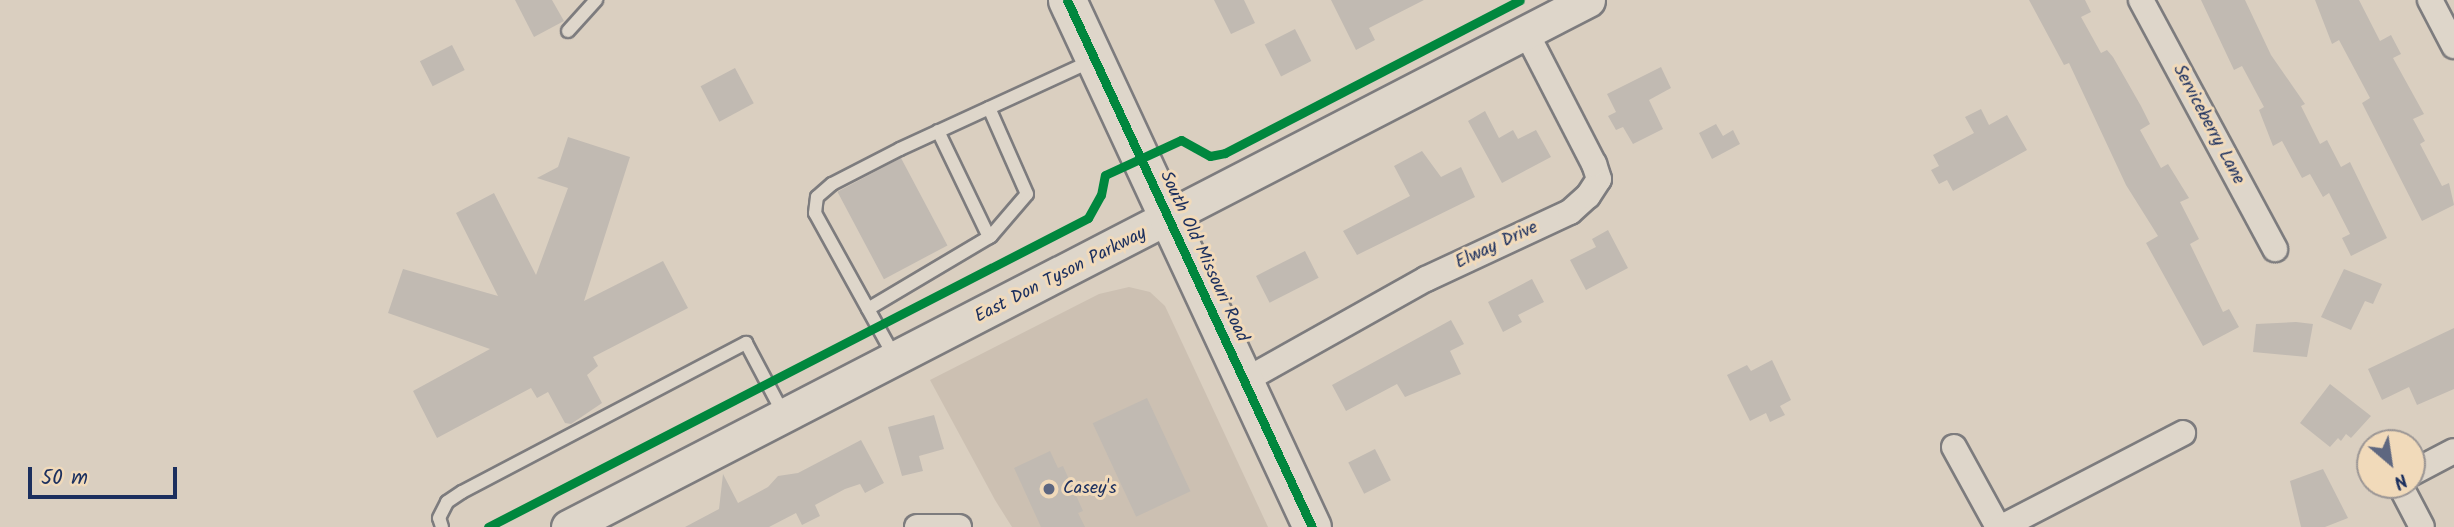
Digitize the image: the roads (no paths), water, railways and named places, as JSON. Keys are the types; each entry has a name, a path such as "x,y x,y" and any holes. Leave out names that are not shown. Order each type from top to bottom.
{"main road":[{"name":"South Old Missouri Road","path":"1067,0 1167,221 1312,527"},
{"name":"East Don Tyson Parkway","path":"568,527 1167,221 1588,0"}],"street":[{"name":"Serviceberry Lane","path":"2141,0 2275,249"},
{"path":"2430,0 2454,46"},
{"name":"Elway Drive","path":"1244,381 1426,279 1570,212 1588,196 1598,179 1594,164 1527,34"},
{"path":"1954,447 2000,527 2183,432"},
{"path":"2426,466 2454,451"},
{"path":"2407,499 2422,527"},
{"path":"917,527 959,527"}],"lane":[{"path":"568,32 596,0"},
{"path":"896,360 815,213 817,197 832,184 938,131 1094,59"},
{"path":"867,309 989,237 1014,214 1027,194 989,108"},
{"path":"938,131 989,237"},
{"path":"442,527 439,518 447,502 462,492 746,343 785,416"}],"place":[{"name":"Casey's","path":"1049,489"}]}
